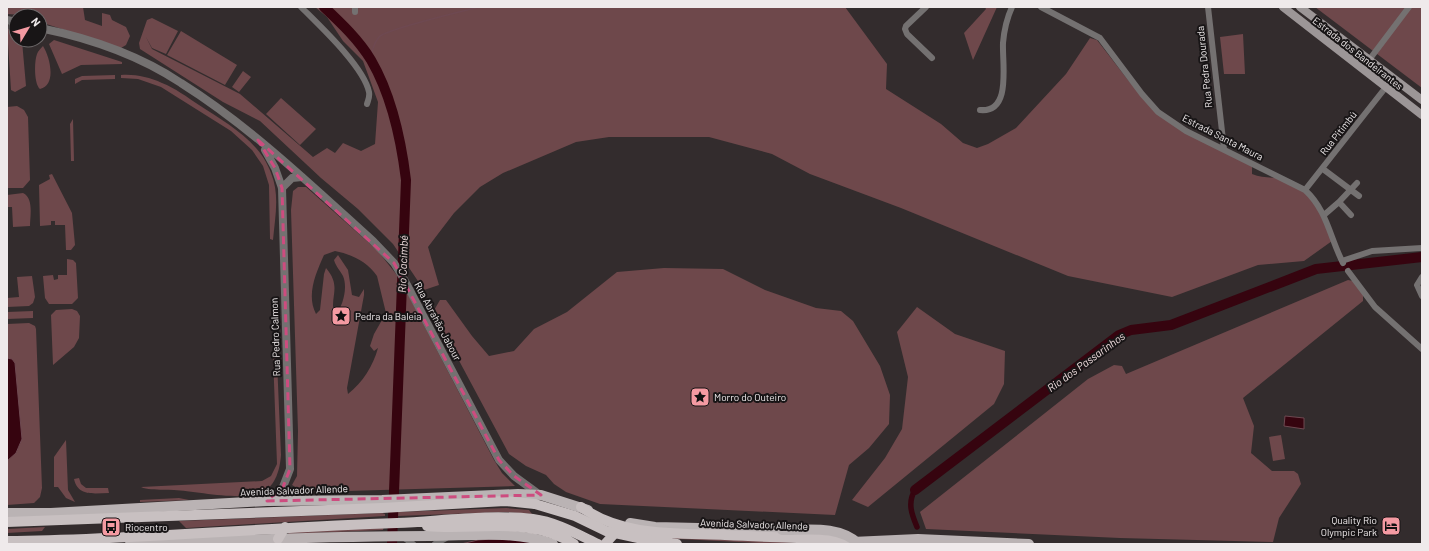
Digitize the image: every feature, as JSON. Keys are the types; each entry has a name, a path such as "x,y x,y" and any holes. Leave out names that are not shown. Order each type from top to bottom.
{"highway":[{"name":"Avenida Salvador Allende","path":"7,522 398,503 505,502 538,500"},
{"path":"538,500 606,531 653,537"},
{"path":"581,507 596,518 677,544"},
{"path":"7,541 141,538 285,527 503,517 534,520 568,530 598,544"},
{"path":"396,523 446,528 499,525 529,528 549,532 574,544"},
{"path":"278,539 285,527"},
{"path":"605,544 618,532 653,537"},
{"name":"Avenida Salvador Allende","path":"653,537 838,540 857,543"}],"main road":[{"name":"Estrada dos Bandeirantes","path":"1283,7 1422,115"},
{"name":"Estrada dos Bandeirantes","path":"1300,7 1422,100"},
{"name":"Avenida Salvador Allende","path":"538,500 581,507 621,521 649,526 838,531 854,538 857,543 918,539 1029,544"},
{"name":"Avenida Salvador Allende","path":"7,513 173,507 267,501 382,504"},
{"path":"130,544 381,536 521,536 540,539 553,544"}],"street":[{"path":"302,7 334,40 361,76 369,91 367,104"},
{"path":"926,7 906,26 905,29 907,34 932,58"},
{"path":"980,110 988,111 993,109 1000,100 1002,94 1004,78 1003,41 1012,7"},
{"name":"Estrada Santa Maura","path":"1042,7 1100,38 1142,94 1158,112 1186,131 1305,190 1316,200 1324,215 1343,262 1372,251 1422,248"},
{"name":"Rua Pedra Dourada","path":"1208,7 1224,149"},
{"path":"1369,60 1409,7"},
{"name":"Rua Abrahão Jabour","path":"48,30 65,33 110,48 150,65 180,82 234,119 373,241 394,263 405,281 500,460 538,500"},
{"name":"Rua Pitimbú","path":"1305,190 1386,87"},
{"name":"Rua Abrahão Jabour","path":"258,140 275,168 282,188"},
{"path":"1323,168 1359,196"},
{"path":"282,188 292,178 302,178"},
{"path":"1324,215 1351,190 1357,182"},
{"name":"Rua Pedro Calmon","path":"267,501 283,487 290,469 282,188"},
{"path":"1339,202 1351,215"},
{"path":"1348,270 1376,307 1422,349"},
{"path":"1422,277 1417,286 1422,296"},
{"path":"400,536 413,544"},
{"path":"435,544 452,536"}],"highlighted area":[{"path":"258,140 394,263 499,460 514,476 541,495 267,501 283,487 290,469 282,188 275,168"}],"shaded area":[{"path":"7,7 83,7 85,20 102,26 102,13 110,15 112,20 126,27 130,36 126,45 121,48 48,25 48,8 8,8 7,14"},
{"path":"315,7 845,7 887,64 886,89 941,124 963,143 977,148 988,144 1016,128 1066,74 1090,38 1097,40 1128,80 1161,117 1252,164 1252,174 1282,179 1292,182 1301,188 1314,203 1332,241 1304,261 1258,265 1172,297 1068,276 901,208 810,174 772,154 709,137 609,137 576,142 503,173 480,187 454,213 428,247 439,285 424,290 393,244 358,209 321,178 260,121 223,102 140,49 139,43 147,20 152,18 178,31 166,54 152,48 146,37 152,49 240,94 313,157 327,148 335,153 343,143 361,151 375,144 378,102 363,61 343,41 327,17"},
{"path":"985,7 997,7 973,60 964,33 986,9"},
{"path":"1315,7 1422,7 1422,88"},
{"path":"181,31 237,65 225,85 167,55"},
{"path":"1243,34 1245,74 1224,74 1220,37"},
{"path":"54,40 122,62 122,64 81,65 62,74 49,44"},
{"path":"8,48 23,48 26,86 15,92 11,90"},
{"path":"44,48 46,51 50,63 50,77 49,82 40,89 35,73 35,62 37,53"},
{"path":"243,71 251,77 239,92 232,87"},
{"path":"115,75 115,79 82,80 75,84 75,79 82,76"},
{"path":"121,75 147,78 172,87 241,133 250,142 266,161 274,181 276,206 273,240 270,239 269,185 263,166 252,150 231,131 161,87 138,79 121,78"},
{"path":"281,98 316,129 300,145 266,114"},
{"path":"17,106 24,110 28,117 30,180 23,188 7,188 7,107"},
{"path":"73,119 74,161 71,161 70,124"},
{"path":"52,174 72,213 75,245 71,250 66,250 65,225 55,225 55,221 51,221 51,225 40,226 39,185 50,179 49,175"},
{"path":"298,187 306,187 377,250 400,279 494,460 502,473 515,486 347,491 299,489 292,485 297,476 298,431 291,210 293,191","holes":["335,251 359,259 377,276 386,313 374,334 370,346 374,351 378,348 373,361 363,379 348,394 347,388 364,289 359,297 352,295 348,270 338,255 334,260 343,276 345,286 344,297 338,312 335,316 333,309 334,281 326,268 320,310 316,314 312,299 313,284 324,255"]},
{"path":"23,193 29,199 30,203 30,226 13,227 12,207 7,207 7,195"},
{"path":"67,259 73,260 76,263 78,298 72,304 49,304 45,298 43,276 53,275 54,280 58,279 58,275 67,275"},
{"path":"664,268 723,269 765,290 816,308 841,311 853,321 880,366 890,395 889,424 869,448 849,465 835,515 600,504 566,492 554,484 546,475 526,466 509,454 433,312 440,300 446,300 472,336 489,356 514,351 534,329 567,312 617,272"},
{"path":"32,276 35,297 33,303 29,306 7,307 7,298 19,297 17,277"},
{"path":"1348,280 1353,281 1363,294 1363,301 1243,398 1254,426 1251,453 1272,471 1294,471 1298,474 1301,484 1279,518 1273,542 1120,538 926,529 920,512 1088,379 1114,365 1122,366 1126,374"},
{"path":"917,307 955,334 1005,351 1004,384 994,404 868,507 852,500 885,458 902,429 908,377 897,332"},
{"path":"72,309 77,311 80,316 79,338 74,347 53,365 51,315 56,310"},
{"path":"33,311 33,318 7,319 7,312"},
{"path":"29,323 35,326 36,329 42,488 40,497 34,503 7,505 7,461 19,447 9,358 7,358 7,324"},
{"path":"273,355 275,355 277,361 281,455 280,466 274,481 267,489 255,495 232,496 141,487 262,481 271,476 277,464"},
{"path":"7,358 12,359 15,363 22,439 16,453 7,461"},
{"path":"1285,416 1304,418 1304,429 1284,426"},
{"path":"1281,435 1285,459 1273,461 1269,437"},
{"path":"66,440 68,490 75,502 66,498 58,487 54,487 54,457"},
{"path":"79,478 81,484 86,488 108,488 109,493 87,493 79,489 74,479"},
{"path":"179,498 189,500 140,502 140,500"},
{"path":"506,508 529,510 532,514 505,512 398,516 398,512"},
{"path":"385,514 385,516 186,528 179,521"},
{"path":"384,526 383,530 289,534 287,531"},
{"path":"45,527 42,531 7,533 7,529"},
{"path":"659,536 822,544 781,544 659,538"},
{"path":"522,537 551,544 461,544 478,540"}],"waterway":[{"name":"Rio Cacimbé","path":"324,7 361,46 371,60 385,88 398,134 406,180 392,544"},
{"path":"371,60 375,42 379,37 385,34 410,25 479,7"},
{"name":"Rio dos Passarinhos","path":"915,490 1119,335 1131,330 1171,325 1316,269 1422,257"},
{"path":"915,490 911,500 911,509 917,527"}],"place":[{"name":"Pedra da Baleia","path":"341,316"},
{"name":"Morro do Outeiro","path":"700,397"},
{"name":"Quality Rio Olympic Park","path":"1391,526"},
{"name":"Riocentro","path":"111,527"}]}
